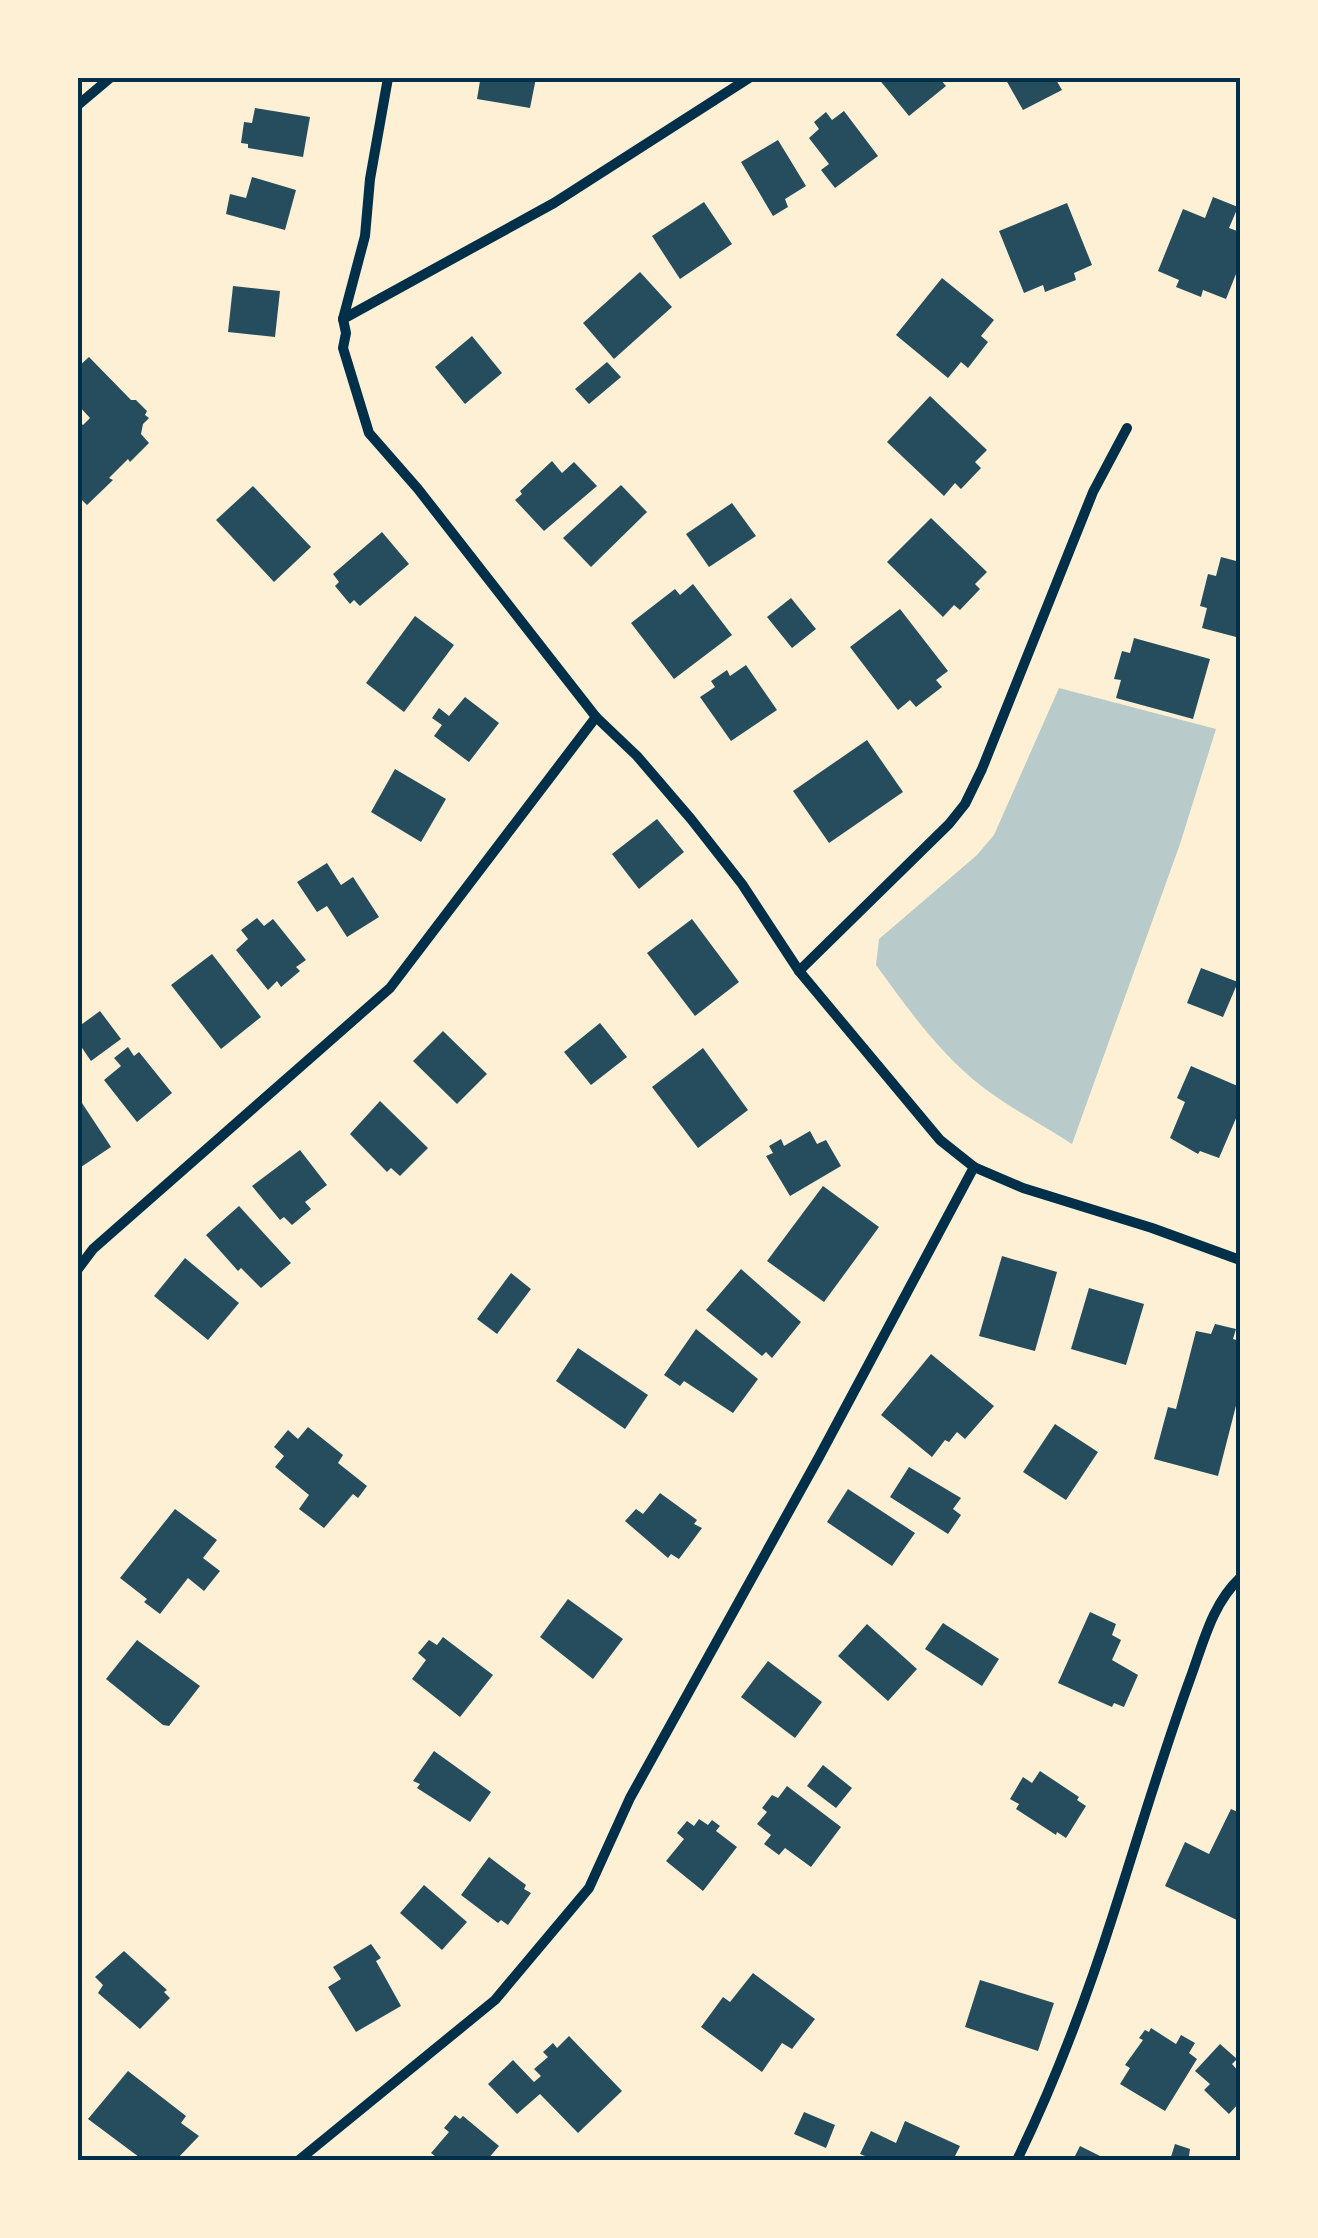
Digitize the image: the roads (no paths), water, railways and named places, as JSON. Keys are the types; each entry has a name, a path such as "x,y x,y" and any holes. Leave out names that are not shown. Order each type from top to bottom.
{"street":[{"path":"78,106 110,78"},
{"path":"388,78 370,179 365,236 343,319 344,348 369,434 418,489 596,717 637,756 691,819 742,884 800,971 896,1084 923,1122 958,1157 1024,1188 1240,1260"},
{"path":"343,319 554,203 749,78"},
{"path":"800,971 937,837 965,804 1093,492 1127,428"},
{"path":"78,1269 92,1249 390,988 596,717"},
{"path":"298,2160 495,2000 589,1888 630,1798 974,1167"},
{"path":"1016,2160 1043,2107 1080,2013 1208,1628 1223,1598 1240,1578"}]}
